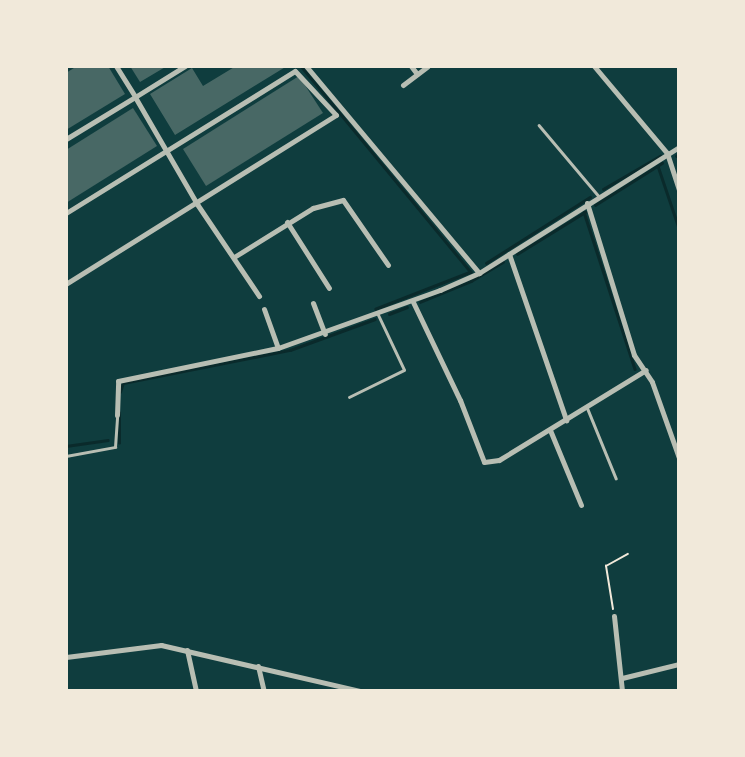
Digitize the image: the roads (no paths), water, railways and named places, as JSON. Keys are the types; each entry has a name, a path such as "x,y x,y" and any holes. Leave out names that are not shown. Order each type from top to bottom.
{"street":[{"path":"116,66 198,204 259,296"},
{"path":"66,139 185,66"},
{"path":"306,66 478,273"},
{"path":"411,66 417,74"},
{"path":"403,85 428,66"},
{"path":"594,66 667,153 679,191"},
{"path":"66,213 295,71 336,115 198,204 66,284"},
{"path":"117,415 118,381 278,348 325,334 413,302 478,273 598,195 679,147"},
{"path":"234,257 287,222 313,208 343,200 388,264"},
{"path":"587,203 634,355 646,370 679,458"},
{"path":"287,222 329,288"},
{"path":"509,254 566,420"},
{"path":"413,302 460,400 484,462 499,460 646,370"},
{"path":"313,303 325,334"},
{"path":"264,308 278,348"},
{"path":"550,430 581,505"},
{"path":"614,616 622,691"},
{"path":"66,657 144,645 187,650 360,691"},
{"path":"187,650 196,691"},
{"path":"622,678 679,664"},
{"path":"258,666 264,691"}],"lane":[{"path":"539,124 598,195"},
{"path":"349,398 404,370 378,315"},
{"path":"586,405 616,478"},
{"path":"66,456 115,447 117,415"}],"waterway":[{"path":"301,66 471,272 376,309"},
{"path":"603,189 660,156"},
{"path":"595,205 662,163"},
{"path":"658,166 679,228"},
{"path":"486,263 590,197"},
{"path":"584,212 635,369"},
{"path":"517,254 585,212"},
{"path":"420,302 471,281 503,262"},
{"path":"389,314 407,307"},
{"path":"120,392 123,383 290,350 375,319"},
{"path":"119,413 119,443"},
{"path":"66,446 108,440"}]}
